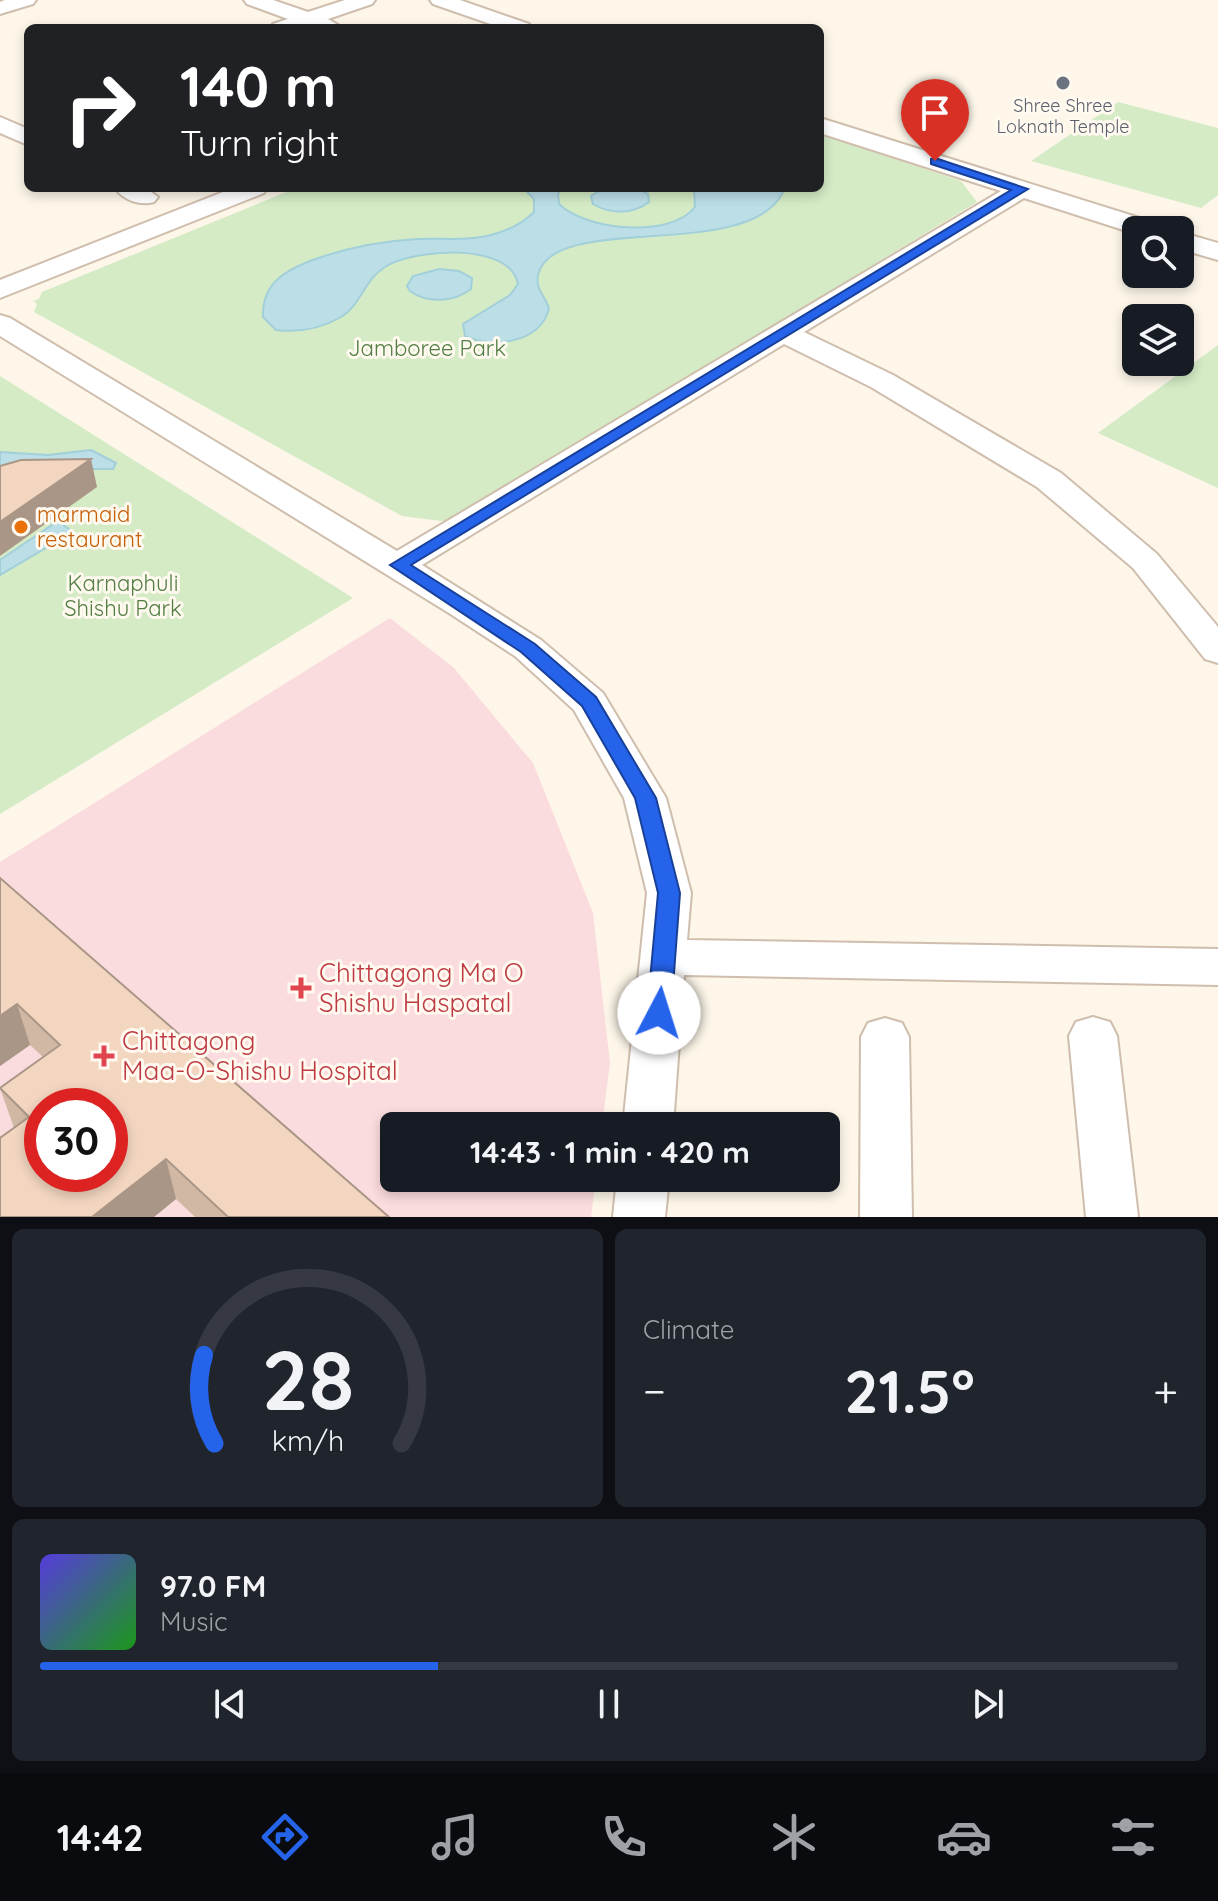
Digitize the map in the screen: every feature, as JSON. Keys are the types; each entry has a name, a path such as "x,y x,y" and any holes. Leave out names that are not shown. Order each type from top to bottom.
{"street":[{"path":"0,8 26,0"},
{"path":"254,0 322,24"},
{"path":"292,24 365,0"},
{"path":"440,0 510,24"},
{"path":"0,123 24,114"},
{"path":"0,123 24,136"},
{"path":"824,126 1122,221"},
{"path":"398,565 1021,189"},
{"path":"0,290 245,192"},
{"path":"1194,244 1218,252"},
{"path":"0,324 398,565 528,648 589,702 645,798 669,893 649,1112"},
{"path":"783,333 882,381 1049,480 1145,561 1218,651"},
{"path":"664,957 1218,967"},
{"path":"1093,1036 1112,1217"},
{"path":"885,1037 886,1217"},
{"path":"639,1217 642,1192"}],"shaded area":[{"name":"Chittagong Ma O Shishu Haspatal","path":"390,618 454,668 533,763 593,913 610,1063 604,1112 380,1112 380,1192 594,1192 591,1217 0,1217 0,862"}],"green space":[{"path":"1118,102 1218,128 1218,195 1201,208 1031,161"},
{"name":"Jamboree Park","path":"824,135 961,181 977,202 449,522 402,516 34,312 37,304 33,301 39,299 42,292 286,192 824,192"},
{"path":"1218,345 1218,488 1098,433 1176,376 1194,376 1194,363"},
{"name":"Karnaphuli Shishu Park","path":"0,376 353,598 0,814"}],"water":[{"path":"527,192 559,192 559,204 588,220 607,225 648,227 683,217 695,207 694,192 783,192 763,213 732,226 694,233 613,239 577,245 551,256 538,275 538,285 549,309 536,329 514,340 488,342 465,336 463,324 510,295 518,284 511,270 498,261 459,253 416,256 385,267 372,279 348,312 318,327 276,330 263,317 270,288 283,275 310,261 376,243 473,238 497,233 525,220 534,212 534,199"},
{"path":"598,192 644,192 648,194 649,202 621,212 593,204 591,196"},
{"path":"439,269 459,271 472,278 471,289 457,297 441,300 425,298 410,291 407,286 413,276"},
{"path":"91,450 116,463 113,469 89,469 0,490 0,452 48,455"},
{"path":"58,521 73,532 0,575 0,560"}],"building":[{"path":"91,459 0,522 0,466 21,460"},
{"name":"Chittagong Maa-O-Shishu Hospital","path":"0,878 389,1217 228,1217 166,1159 128,1189 128,1088 24,1088 24,1112 0,1088 60,1045 17,1004 0,1016"},
{"name":"Chittagong Maa-O-Shishu Hospital","path":"24,1121 24,1192 124,1192 92,1217 0,1217 0,1138"}],"place":[{"name":"Shree Shree Loknath Temple","path":"1063,83"},
{"name":"marmaid restaurant","path":"21,527"},
{"name":"Chittagong Ma O Shishu Haspatal","path":"301,988"},
{"name":"Chittagong Maa-O-Shishu Hospital","path":"104,1056"}],"route":[{"path":"659,1013 669,893 645,798 589,702 528,648 398,565 1021,189 935,161"}]}
